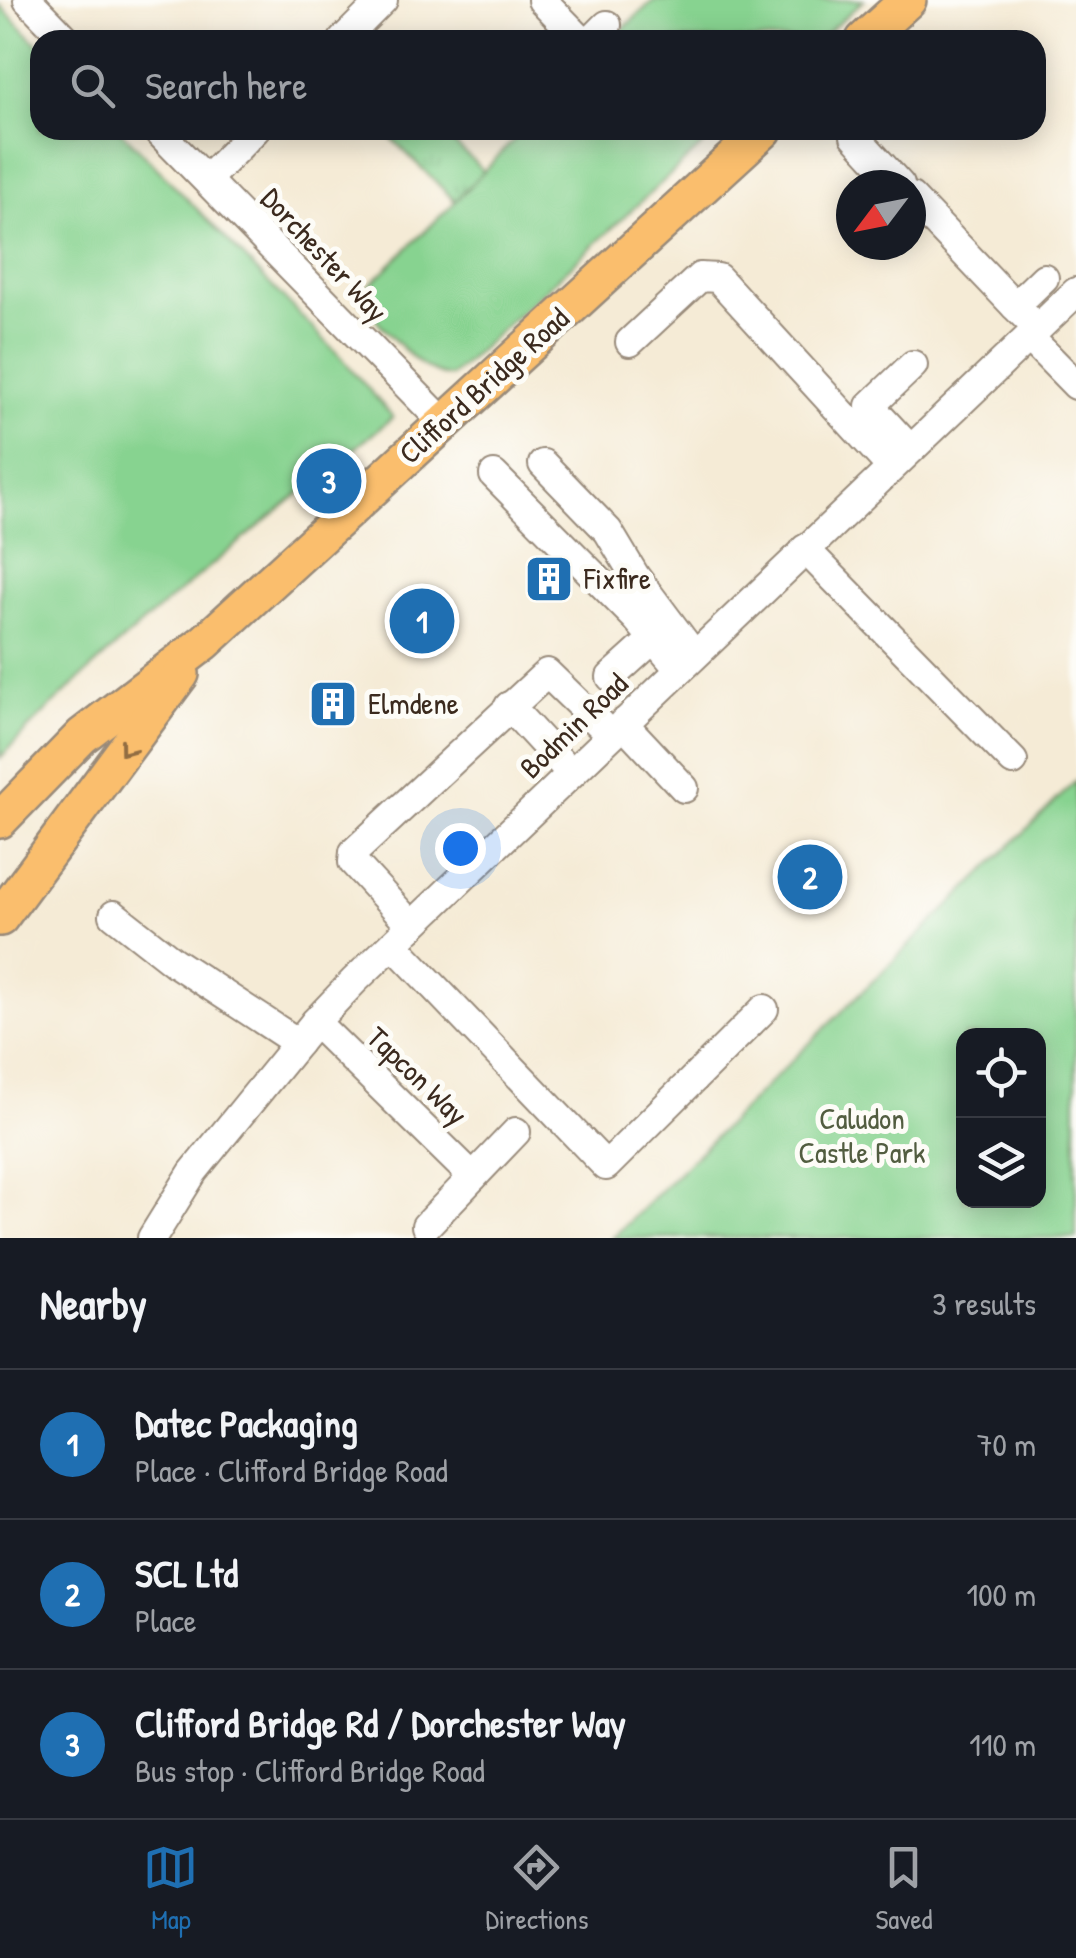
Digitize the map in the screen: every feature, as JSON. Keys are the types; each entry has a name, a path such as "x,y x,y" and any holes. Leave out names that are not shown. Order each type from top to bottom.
{"main road":[{"path":"875,30 908,0"},
{"name":"Clifford Bridge Road","path":"0,820 82,736 205,642 753,140"},
{"name":"Clifford Bridge Road","path":"0,918 205,642"}],"street":[{"path":"28,0 58,30"},
{"path":"542,0 572,30"},
{"path":"351,30 370,4"},
{"name":"Dorchester Way","path":"167,140 444,424"},
{"path":"208,179 245,140"},
{"path":"859,140 886,170"},
{"path":"926,212 1014,306 1076,385"},
{"path":"630,342 700,277 718,278 901,458"},
{"path":"1014,306 1044,278"},
{"name":"Bodmin Road","path":"152,1238 193,1172 306,1033 402,935 1076,292"},
{"path":"901,458 870,406 913,366"},
{"path":"543,464 608,531 687,662"},
{"path":"494,475 636,618 652,640 687,662"},
{"path":"804,550 1012,761"},
{"path":"611,678 652,640"},
{"path":"684,788 548,673 351,857 402,935 606,1166 764,1010"},
{"path":"510,706 571,773"},
{"path":"0,892 37,868"},
{"name":"Tapcon Way","path":"114,915 174,962 306,1033 473,1177"},
{"path":"426,1226 516,1132"}],"green space":[{"path":"654,0 864,0 830,30 622,30"},
{"path":"0,5 30,36 30,140 130,140 337,353 393,417 142,624 0,758"},
{"path":"393,140 451,140 484,171 455,201"},
{"path":"514,140 708,140 451,376 439,374 413,358 357,297"},
{"name":"Caludon Castle Park","path":"1076,781 1076,1238 612,1238"}],"place":[{"name":"Clifford Bridge Rd / Dorchester Way","path":"329,481"},
{"name":"Fixfire","path":"549,579"},
{"name":"Datec Packaging","path":"422,621"},
{"name":"Elmdene","path":"333,704"},
{"name":"SCL Ltd","path":"810,877"}]}
